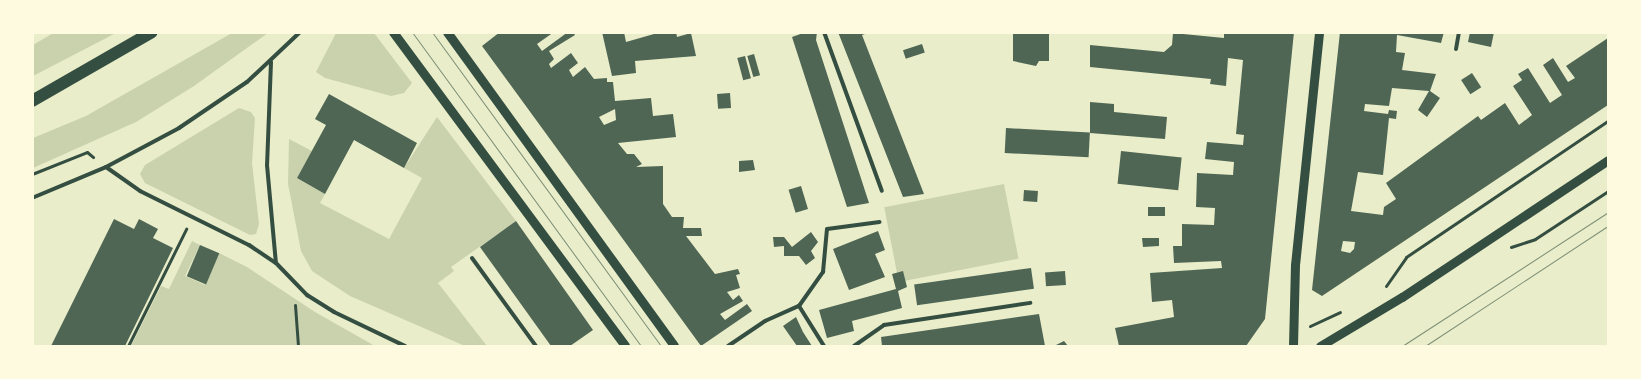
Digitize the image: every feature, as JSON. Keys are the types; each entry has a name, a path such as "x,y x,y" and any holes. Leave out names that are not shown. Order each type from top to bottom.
{"main road":[{"path":"32,101 152,32"}],"street":[{"path":"393,32 625,346"},
{"path":"447,32 674,346"},
{"path":"1293,346 1295,265 1319,32"},
{"path":"1320,346 1402,297 1608,160"}],"lane":[{"path":"32,198 106,167 212,107 272,62 300,32"},
{"path":"824,32 882,191"},
{"path":"1456,49 1459,32"},
{"path":"272,62 267,165 276,263"},
{"path":"106,167 140,191 276,263 306,295 334,312 405,346"},
{"path":"728,346 765,321 799,306 823,272 827,229 880,222"},
{"path":"472,258 536,346"},
{"path":"854,346 884,324 1030,303"},
{"path":"799,306 824,346"}],"path":[{"path":"1383,289 1406,257 1608,121"},
{"path":"32,174 87,152 106,167"},
{"path":"1504,249 1535,239 1608,191"},
{"path":"128,346 191,217"},
{"path":"291,280 298,325 298,346"},
{"path":"1294,337 1317,321 1344,312"}],"green space":[{"path":"55,32 116,33 33,76 33,45"},
{"path":"232,33 268,33 194,86 136,122 33,168 33,138 86,116"},
{"path":"336,33 374,33 412,83 404,93 391,96 325,78 316,72"},
{"path":"239,108 251,112 255,118 252,163 259,224 256,234 250,235 145,183 140,174 145,165"},
{"path":"437,117 516,221 451,267 454,271 438,283 487,346 465,346 350,296 312,271 301,251 288,184 289,139 312,151 297,178 325,194 320,203 389,239 422,178 404,168"},
{"path":"1004,184 1019,259 899,282 884,207"},
{"path":"192,241 200,245 185,276 205,285 219,253 247,267 315,312 375,346 131,346 161,286 169,289"}],"building":[{"path":"500,32 554,32 537,44 542,51 568,32 573,32 575,35 549,51 554,59 549,64 551,68 571,53 578,63 569,70 573,77 585,67 594,79 607,78 607,82 613,82 615,101 651,98 653,116 673,114 676,137 618,143 627,154 634,154 642,164 636,167 663,166 663,204 672,217 684,217 683,228 701,228 702,236 686,236 715,274 738,269 740,274 736,275 740,288 727,292 733,300 739,295 743,301 720,314 725,320 747,304 752,311 701,346 482,46","holes":["615,109 616,120 604,125 599,117"]},
{"path":"602,32 624,32 626,42 661,32 676,32 677,37 691,33 696,56 635,61 636,73 612,76"},
{"path":"806,32 817,32 816,40 869,203 847,207 792,37"},
{"path":"838,32 868,33 862,35 924,194 903,197"},
{"path":"1013,32 1049,32 1049,61 1039,61 1036,66 1013,61"},
{"path":"1224,32 1294,32 1265,319 1246,346 1119,346 1115,328 1174,317 1172,300 1152,302 1150,273 1222,268 1221,261 1174,263 1173,246 1182,246 1182,224 1214,225 1215,208 1196,207 1197,173 1233,175 1234,162 1205,159 1207,142 1243,145 1244,135 1236,134 1243,60 1228,58 1226,86 1210,84 1211,79 1090,67 1090,45 1164,52 1172,45 1173,33 1224,38"},
{"path":"1340,32 1444,32 1441,43 1397,35 1396,52 1405,53 1402,70 1436,74 1430,91 1440,98 1427,117 1418,110 1429,91 1392,88 1389,106 1365,104 1364,111 1388,114 1389,110 1397,111 1396,119 1389,118 1383,175 1358,172 1351,211 1383,215 1384,207 1396,199 1386,183 1478,116 1481,120 1505,103 1519,125 1532,115 1513,86 1522,80 1518,74 1528,68 1550,103 1562,95 1543,65 1553,58 1568,82 1575,78 1566,66 1608,38 1608,105 1322,296 1312,290","holes":["1343,241 1355,242 1354,249 1350,253 1341,251"]},
{"path":"1470,32 1494,32 1491,47 1468,42"},
{"path":"922,44 925,53 906,59 903,50"},
{"path":"754,54 760,75 753,77 747,56"},
{"path":"745,56 751,78 743,80 737,58"},
{"path":"1472,73 1481,87 1470,94 1461,80"},
{"path":"730,93 731,108 718,109 717,94"},
{"path":"329,94 417,143 404,168 354,140 325,194 297,178 326,125 315,119"},
{"path":"1090,102 1114,104 1114,112 1167,117 1165,139 1090,133"},
{"path":"1006,128 1090,132 1089,157 1005,153"},
{"path":"1121,151 1182,157 1178,190 1118,184"},
{"path":"753,160 755,170 739,172 739,161"},
{"path":"801,186 808,209 796,213 789,190"},
{"path":"1024,190 1038,191 1037,202 1023,201"},
{"path":"1148,207 1165,207 1165,216 1148,216"},
{"path":"114,219 134,229 139,219 158,229 153,238 173,248 125,346 51,346"},
{"path":"516,221 593,330 570,346 551,346 480,247"},
{"path":"878,231 885,250 875,254 885,277 849,290 833,249"},
{"path":"811,232 818,242 811,251 815,258 806,265 799,256 784,256 784,246 774,247 773,237 784,237 792,247"},
{"path":"1142,238 1159,238 1159,246 1143,247"},
{"path":"200,245 219,253 206,285 187,276"},
{"path":"1031,268 1034,289 917,305 914,284"},
{"path":"903,271 907,287 898,291 902,308 852,321 854,331 827,338 819,310 896,289 892,274"},
{"path":"1065,271 1066,285 1046,286 1045,272"},
{"path":"1039,314 1045,346 882,346 881,337"},
{"path":"796,317 812,346 797,346 783,326"},
{"path":"1064,341 1068,346 1054,346"}],"tram line":[{"path":"412,32 641,346"},
{"path":"432,32 661,346"},
{"path":"1402,346 1608,212"},
{"path":"1425,346 1608,226"}]}
